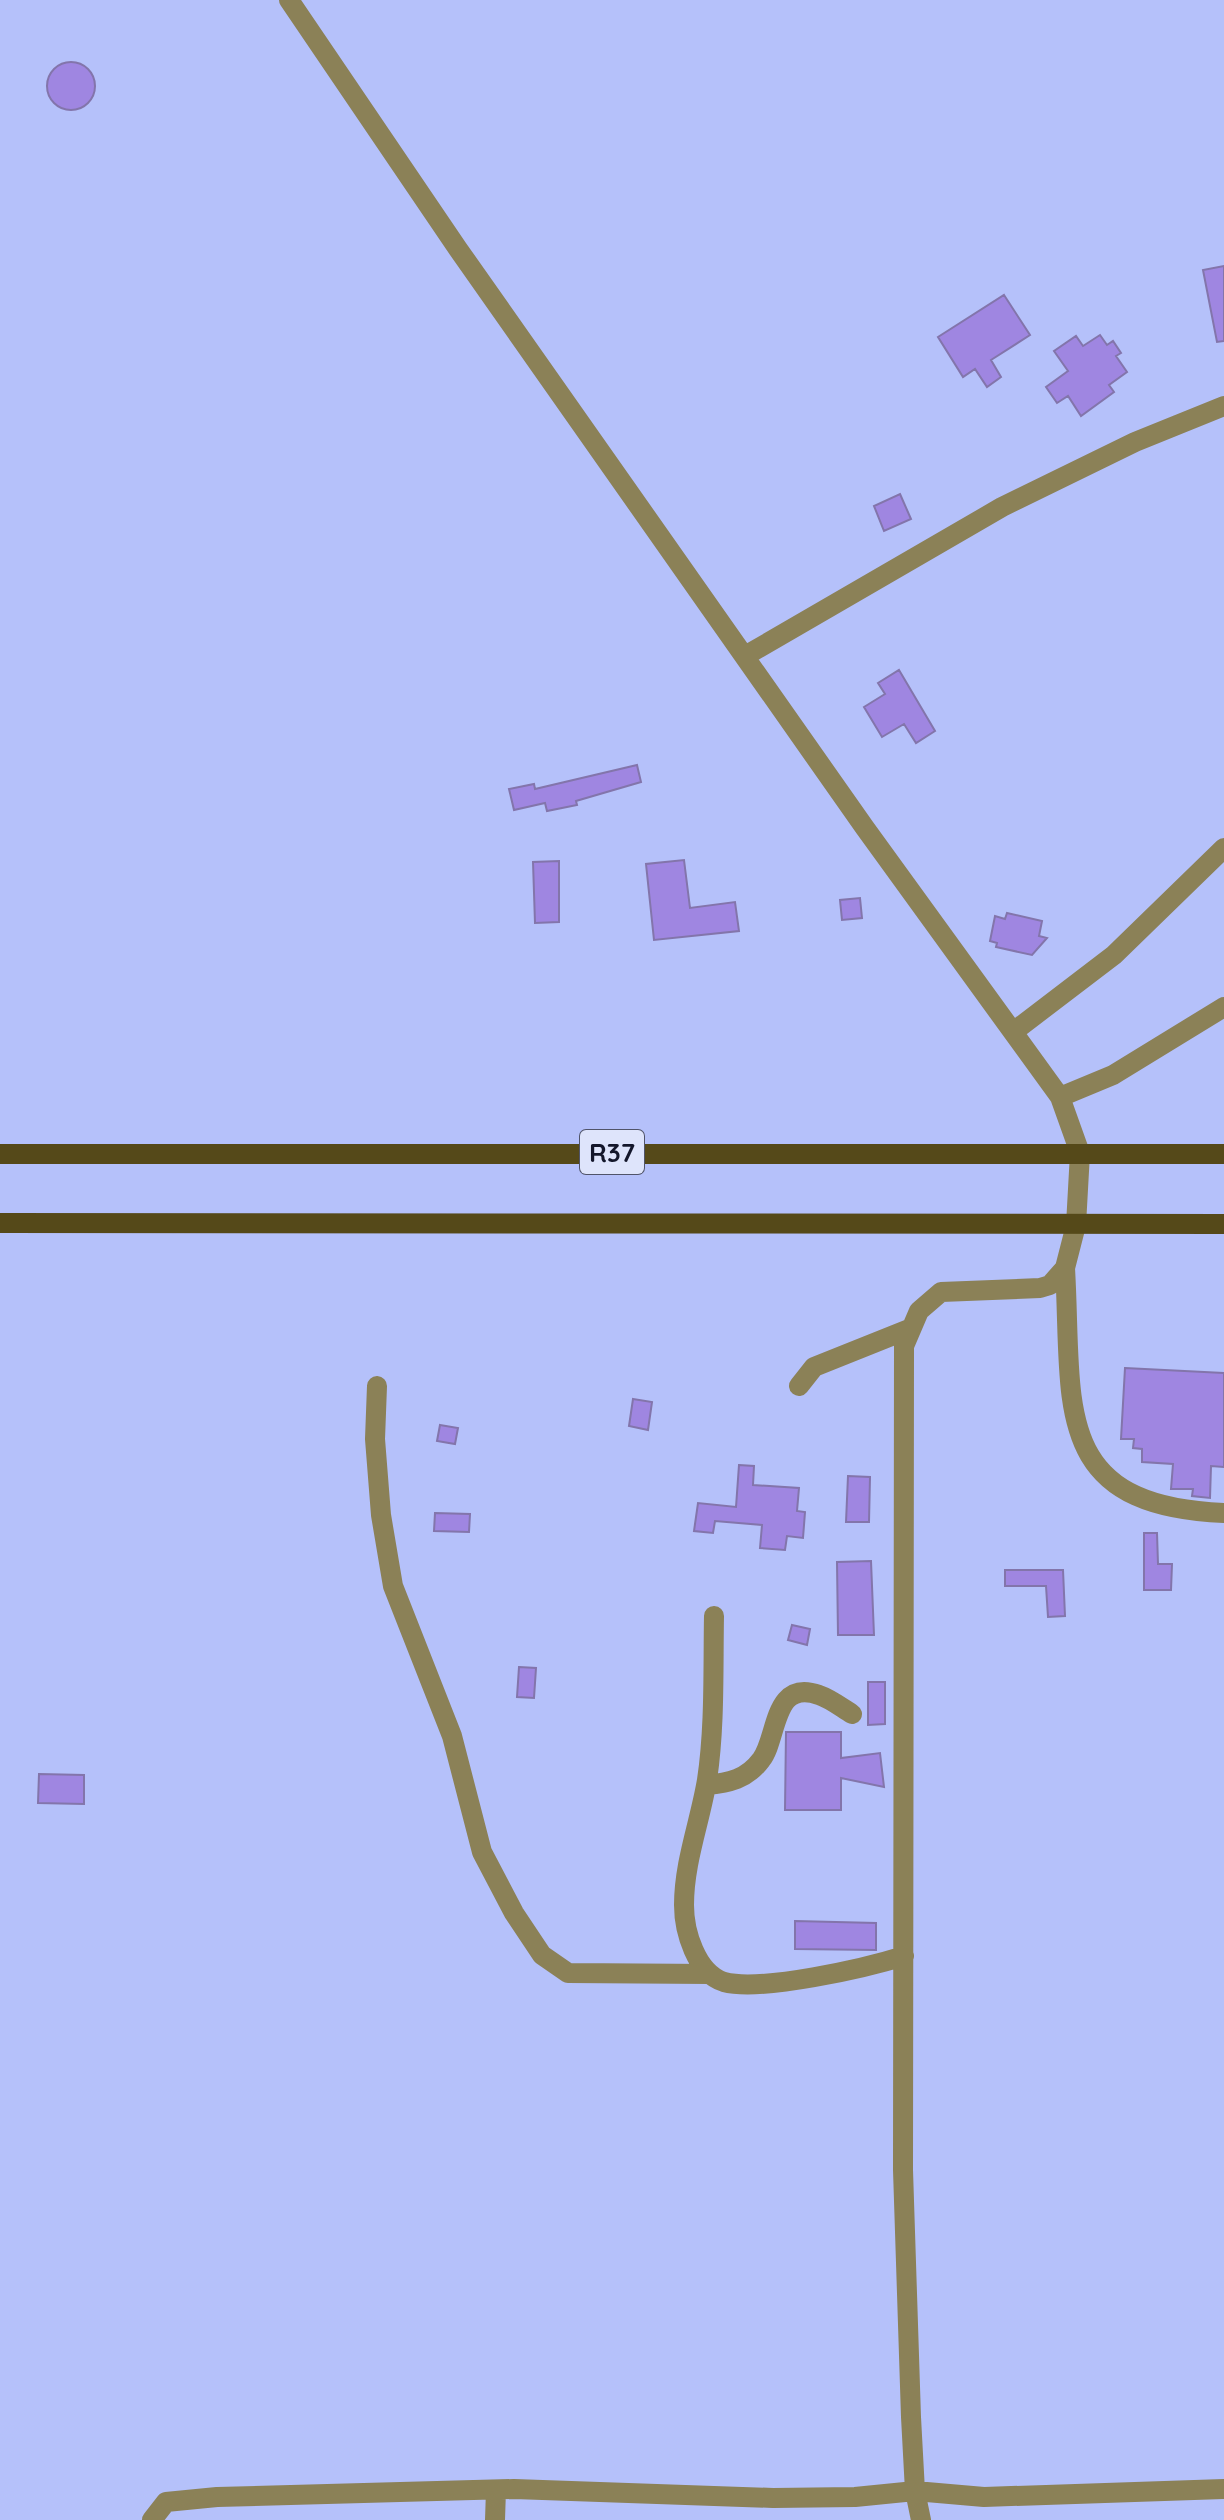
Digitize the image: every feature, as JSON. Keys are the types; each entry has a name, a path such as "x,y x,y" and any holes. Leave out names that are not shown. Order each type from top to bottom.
{"main road":[{"name":"R37","path":"0,1154 1224,1154"},
{"path":"0,1223 1224,1224"}],"street":[{"path":"289,0 467,261 1060,1097 1080,1153 1076,1225 1065,1268 1076,1429 1091,1459 1113,1485 1145,1502 1191,1512 1224,1513"},
{"path":"745,656 1002,507 1135,442 1224,406"},
{"path":"1013,1032 1114,955 1224,848"},
{"path":"1060,1097 1113,1075 1224,1007"},
{"path":"921,2520 915,2491 903,2170 904,1346 919,1311 941,1292 1040,1288 1050,1285 1065,1268"},
{"path":"799,1386 814,1367 909,1329"},
{"path":"377,1386 375,1439 381,1515 393,1586 452,1736 482,1852 514,1913 542,1955 568,1973 710,1974 723,1981 775,1981 876,1965 904,1956"},
{"path":"710,1974 687,1934 684,1907 687,1864 706,1785 713,1738 714,1616"},
{"path":"706,1785 729,1783 745,1776 764,1758 781,1705 795,1695 817,1694 852,1714"},
{"path":"152,2520 166,2502 186,2499 496,2490 662,2492 773,2498 855,2497 915,2491 984,2497 1224,2489"},
{"path":"495,2520 496,2490"}],"building":[{"path":"71,62 88,69 95,86 88,103 71,110 54,103 47,86 54,69"},
{"path":"1224,266 1224,341 1217,342 1203,270"},
{"path":"1004,295 1030,335 991,360 1001,377 987,387 975,369 963,377 938,337"},
{"path":"1100,335 1107,345 1113,341 1121,353 1116,356 1127,372 1109,385 1114,392 1081,416 1068,396 1057,403 1046,387 1068,371 1054,351 1076,336 1083,346"},
{"path":"900,494 911,519 884,531 874,506"},
{"path":"899,670 935,731 916,743 904,724 882,737 864,707 885,694 878,683"},
{"path":"637,765 641,782 576,801 577,805 547,811 545,803 514,810 509,789 534,784 535,789"},
{"path":"684,860 690,908 735,902 739,931 654,940 646,864"},
{"path":"559,861 559,922 535,923 533,862"},
{"path":"860,898 862,918 842,920 840,900"},
{"path":"1007,913 1042,921 1039,936 1047,938 1032,955 996,947 997,943 990,941 995,916 1005,919"},
{"path":"1125,1368 1224,1373 1224,1467 1211,1466 1210,1498 1192,1496 1193,1489 1171,1489 1173,1464 1142,1462 1142,1449 1133,1448 1134,1439 1121,1439"},
{"path":"633,1399 652,1402 648,1430 629,1426"},
{"path":"440,1425 458,1428 455,1444 437,1441"},
{"path":"739,1465 754,1466 753,1485 799,1488 797,1511 805,1512 803,1538 787,1536 785,1550 760,1548 762,1525 715,1521 713,1533 694,1531 698,1503 736,1507"},
{"path":"848,1476 870,1477 869,1522 846,1522"},
{"path":"435,1513 470,1514 469,1532 434,1531"},
{"path":"1144,1533 1157,1533 1158,1564 1172,1564 1171,1590 1144,1590"},
{"path":"871,1561 874,1635 838,1635 837,1562"},
{"path":"1005,1570 1063,1570 1065,1616 1048,1617 1046,1586 1005,1586"},
{"path":"792,1625 810,1629 807,1645 788,1640"},
{"path":"519,1667 536,1668 534,1698 517,1697"},
{"path":"868,1682 885,1682 885,1724 868,1725"},
{"path":"786,1732 841,1732 841,1758 880,1753 884,1787 841,1778 841,1810 785,1810"},
{"path":"39,1774 84,1775 84,1804 38,1803"},
{"path":"795,1921 876,1923 876,1950 795,1949"}]}
